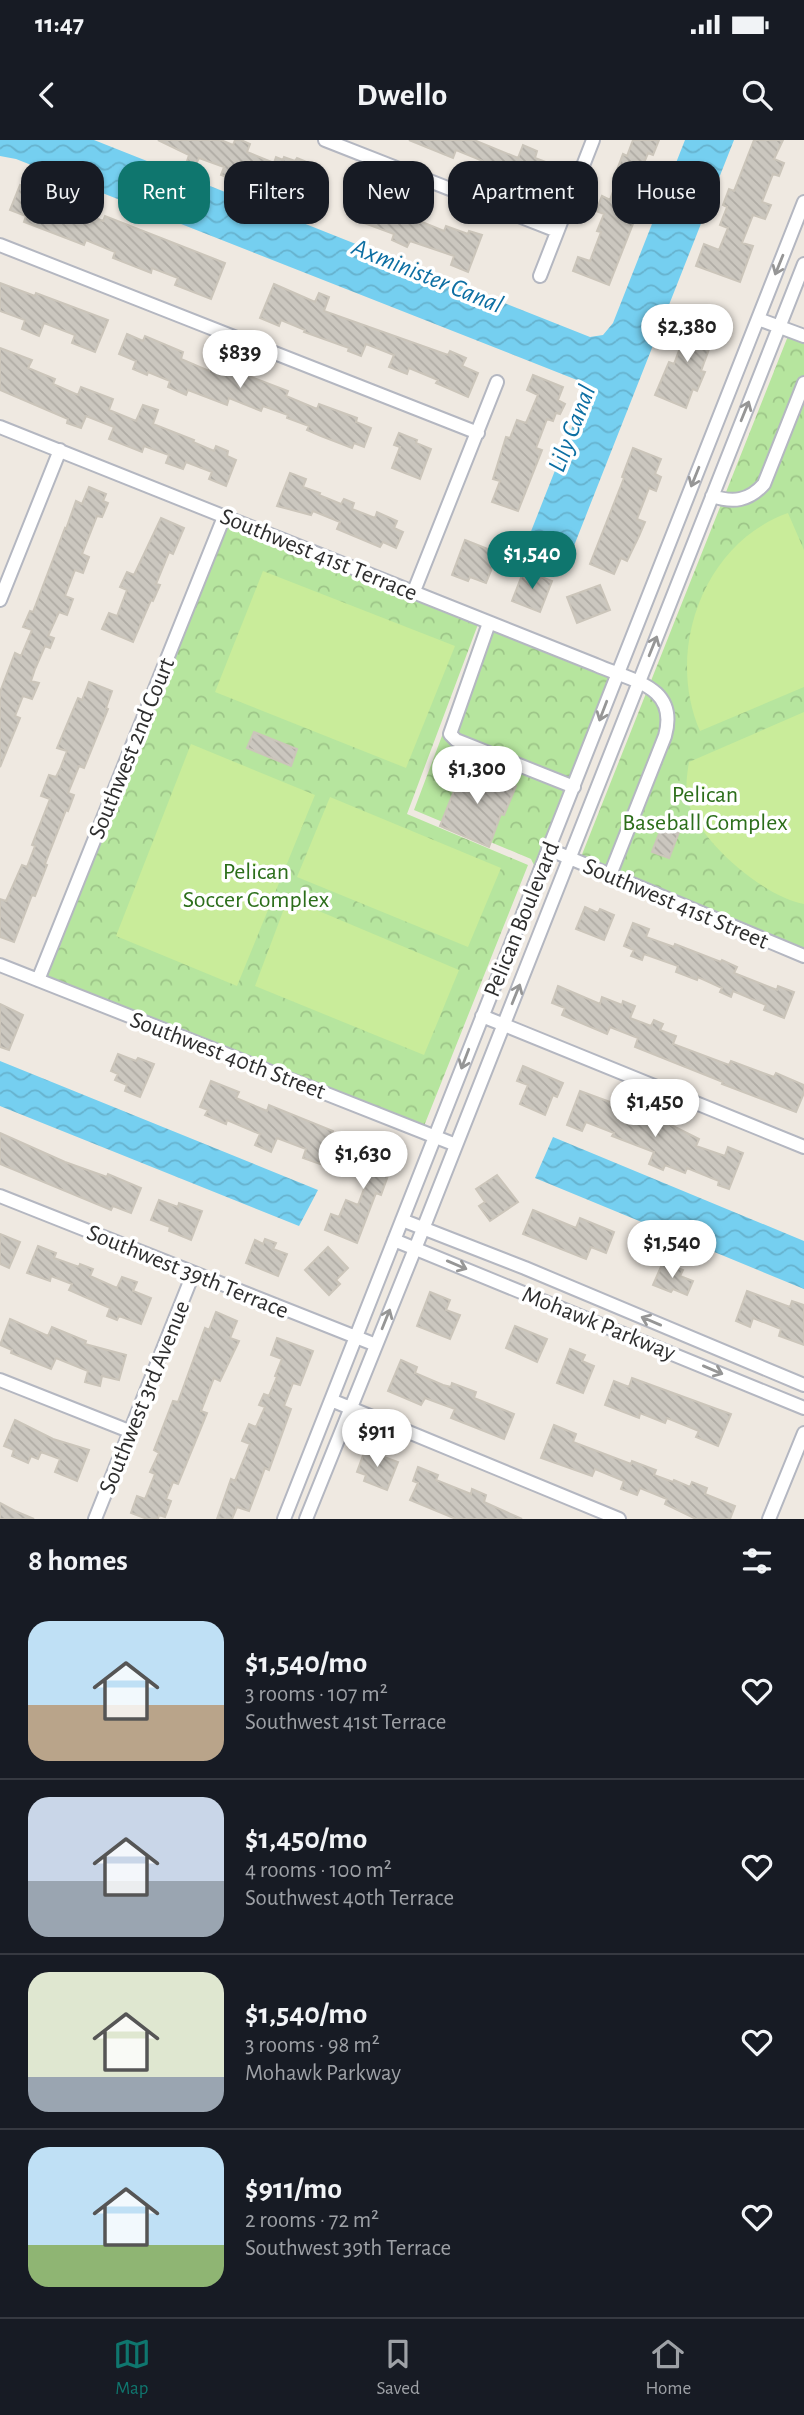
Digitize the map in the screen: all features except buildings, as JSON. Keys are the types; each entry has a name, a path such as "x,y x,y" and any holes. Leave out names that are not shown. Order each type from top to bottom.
{"street":[{"path":"325,140 557,231"},
{"path":"540,276 593,140"},
{"name":"Pelican Boulevard","path":"284,1519 804,202"},
{"path":"0,245 478,433"},
{"name":"Pelican Boulevard","path":"306,1519 424,1229 804,264"},
{"path":"758,318 804,335"},
{"path":"414,591 497,382"},
{"path":"712,496 723,500 744,499 756,493 764,484 804,383"},
{"name":"Southwest 41st Terrace","path":"0,426 414,591 617,674 661,695 667,704 668,724 610,875"},
{"path":"0,600 60,450"},
{"name":"Southwest 2nd Court","path":"38,980 224,517"},
{"path":"489,623 450,734 456,740 574,788"},
{"name":"Southwest 41st Street","path":"548,849 804,956"},
{"name":"Southwest 40th Street","path":"0,965 456,1144"},
{"path":"482,1016 804,1147"},
{"name":"Southwest 39th Terrace","path":"0,1196 376,1345"},
{"name":"Mohawk Parkway","path":"402,1220 525,1268 804,1385"},
{"name":"Mohawk Parkway","path":"394,1240 804,1408"},
{"name":"Southwest 3rd Avenue","path":"94,1519 193,1274"},
{"path":"0,1380 130,1431"},
{"path":"331,1400 619,1519"},
{"path":"769,1519 804,1433"}],"green space":[{"name":"Pelican Baseball Complex","path":"790,331 804,336 804,956 579,862"},
{"path":"788,513 804,550 804,687 700,731 690,700 687,667 690,635 699,603 714,574 733,548 758,528"},
{"name":"Pelican Soccer Complex","path":"224,517 480,619 407,814 528,865 422,1131 38,980"},
{"path":"263,571 455,646 406,768 215,692"},
{"path":"485,622 611,672 430,1131 534,865 531,859 414,810"},
{"path":"804,712 804,904 770,891 735,865 719,849 694,817 686,786 689,762"},
{"path":"191,744 315,795 237,986 116,936"},
{"path":"330,797 501,868 468,947 297,877"},
{"path":"288,898 459,970 424,1055 255,986"}],"water":[{"path":"0,140 94,140 147,161 118,161 118,199 104,194 104,161 21,161 0,156"},
{"path":"685,140 734,140 720,176 720,161 677,161"},
{"name":"Axminister Canal","path":"210,186 224,192 224,224 305,224 590,337 603,335 613,323 652,224 701,224 568,561 526,544 584,397 584,387 577,380 181,224 210,224"},
{"path":"0,1061 318,1190 299,1226 0,1106"},
{"path":"553,1137 804,1241 804,1289 535,1178"}],"water label":[{"name":"Lily Canal","path":"571,428"}]}
